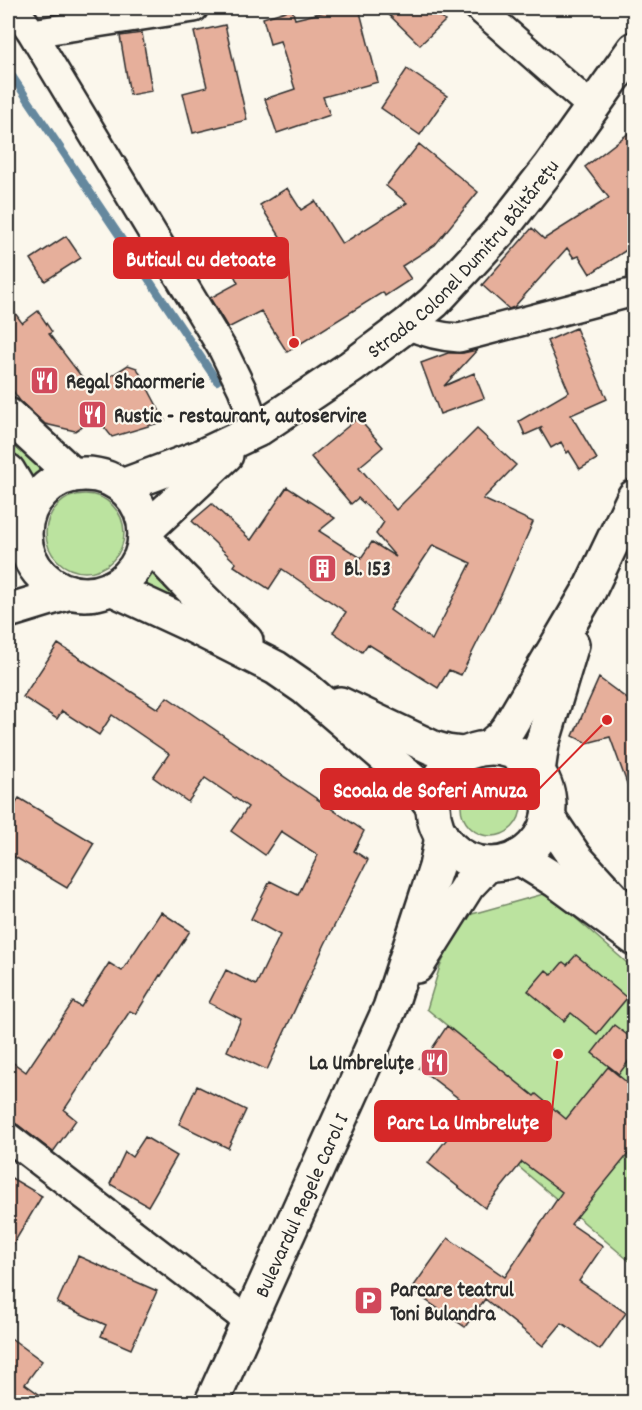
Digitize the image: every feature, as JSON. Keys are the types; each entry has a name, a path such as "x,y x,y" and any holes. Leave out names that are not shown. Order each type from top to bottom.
{"main road":[{"name":"Strada Colonel Dumitru Băltărețu","path":"145,534 208,471 255,431 351,367 434,302 499,232 549,168 634,49"},
{"path":"8,410 73,475"},
{"name":"Strada Colonel Dumitru Băltărețu","path":"122,486 200,457 255,431"},
{"path":"8,471 21,534 29,557 38,572 54,585 70,592 91,594 111,588 125,579 135,568 141,555 145,534 140,507 132,496 110,479 87,473 56,480 45,488 38,496 21,534"},
{"path":"634,497 589,591 509,727 476,751 448,765 434,792 432,805 435,823 442,837 452,849 462,856 473,861 503,861 555,880 634,938"},
{"path":"145,534 160,555 204,602 276,668"},
{"path":"111,588 276,668 305,688 412,780 432,805"},
{"path":"538,771 542,744 589,591"},
{"path":"8,611 70,592"},
{"path":"305,688 433,748 447,752 499,748 530,761 544,781 548,793 550,808 544,832 526,852 503,861"},
{"path":"548,817 575,857 634,922"},
{"name":"Bulevardul Regele Carol I","path":"212,1402 390,1008 436,867 442,837"},
{"name":"Bulevardul Regele Carol I","path":"390,1008 468,885 503,861"}],"street":[{"path":"15,8 223,350 242,389 255,431"},
{"path":"32,33 194,8"},
{"path":"479,8 593,108"},
{"path":"407,325 428,334 459,338 634,292"},
{"path":"8,1137 249,1322"}],"green space":[{"path":"8,425 50,465 26,483 8,457"},
{"path":"85,494 100,497 113,505 121,518 124,533 121,548 113,561 100,569 85,572 70,569 57,561 49,548 46,533 49,518 57,505 70,497"},
{"path":"154,566 242,644 136,591"},
{"path":"485,776 497,776 508,781 516,789 521,806 519,818 508,831 497,836 485,836 474,831 466,823 461,812 461,800 466,789 474,781"},
{"path":"547,893 634,969 634,1265 492,1144 526,1091 427,1009 440,966 465,916"}],"building":[{"path":"341,8 359,8 378,82 323,97 330,115 277,133 265,99 295,89 280,41 270,44 263,18 292,9 295,19"},
{"path":"382,8 432,8 445,21 420,45"},
{"path":"225,25 247,120 193,133 183,93 207,87 194,32"},
{"path":"142,33 152,91 130,95 120,36"},
{"path":"407,69 447,96 420,135 381,108"},
{"path":"634,129 634,245 590,274 579,256 574,258 567,248 514,307 509,309 482,285 532,228 544,239 609,198 585,167"},
{"path":"419,144 478,192 435,245 402,266 411,279 385,296 383,292 287,352 261,311 228,328 210,298 238,283 234,275 288,249 260,205 287,188 301,210 315,201 342,244 407,203 386,186"},
{"path":"66,236 81,258 45,281 31,259"},
{"path":"8,303 22,323 38,311 52,332 49,334 91,389 128,365 137,368 165,421 112,437 96,417 75,431 45,424 20,401 8,384"},
{"path":"576,328 607,399 571,415 597,459 580,469 561,442 551,448 540,429 543,427 525,435 519,421 569,392 547,341"},
{"path":"477,350 444,386 474,373 484,398 440,414 421,363 448,353"},
{"path":"358,418 383,447 359,467 396,510 477,429 516,465 483,499 533,522 503,591 461,675 449,670 438,688 368,644 362,652 333,632 346,612 282,569 269,589 234,566 236,563 192,521 212,504 251,540 287,487 335,518 319,531 361,558 372,542 396,557 376,534 384,522 358,498 351,504 311,457","holes":["433,545 471,563 432,640 390,610"]},
{"path":"58,644 158,709 167,697 364,831 354,851 368,860 325,944 267,1070 227,1051 241,1019 209,1003 226,970 256,985 280,935 251,919 270,881 298,895 318,855 281,831 265,855 231,831 248,807 205,778 188,802 153,777 169,754 112,715 99,735 62,711 57,719 23,697"},
{"path":"599,678 634,704 634,797 632,797 610,737 587,743 573,736"},
{"path":"19,798 94,843 67,888 8,853 8,817"},
{"path":"161,912 190,931 136,1014 130,1011 64,1110 76,1120 53,1152 8,1120 8,1059 26,1072 73,1002 81,1007 109,963 122,971"},
{"path":"576,955 627,998 597,1034 571,1013 564,1021 528,991 546,970 552,975 563,962 567,965"},
{"path":"614,1025 634,1040 634,1054 619,1074 592,1053"},
{"path":"447,1026 566,1119 608,1067 634,1088 634,1147 571,1224 603,1246 579,1281 626,1313 600,1350 562,1323 543,1346 485,1299 465,1327 411,1290 448,1238 505,1277 562,1192 522,1162 485,1208 428,1163 471,1108 419,1068"},
{"path":"197,1086 246,1110 228,1148 179,1124"},
{"path":"145,1137 177,1156 148,1206 110,1184 125,1152 132,1157"},
{"path":"8,1176 42,1196 8,1253"},
{"path":"78,1256 157,1291 131,1349 101,1336 106,1325 57,1303"},
{"path":"8,1336 42,1361 25,1384 50,1402 8,1402"}],"waterway":[{"path":"8,70 217,381"}],"place":[{"name":"Buticul cu detoate","path":"294,343"},
{"name":"Regal Shaormerie","path":"45,381"},
{"name":"Rustic - restaurant, autoservire","path":"93,415"},
{"name":"Bl. 153","path":"323,568"},
{"name":"Scoala de Soferi Amuza","path":"607,720"},
{"name":"Parc La Umbreluțe","path":"558,1054"},
{"name":"La Umbreluțe","path":"435,1062"},
{"name":"Parcare teatrul Toni Bulandra","path":"369,1301"}]}
